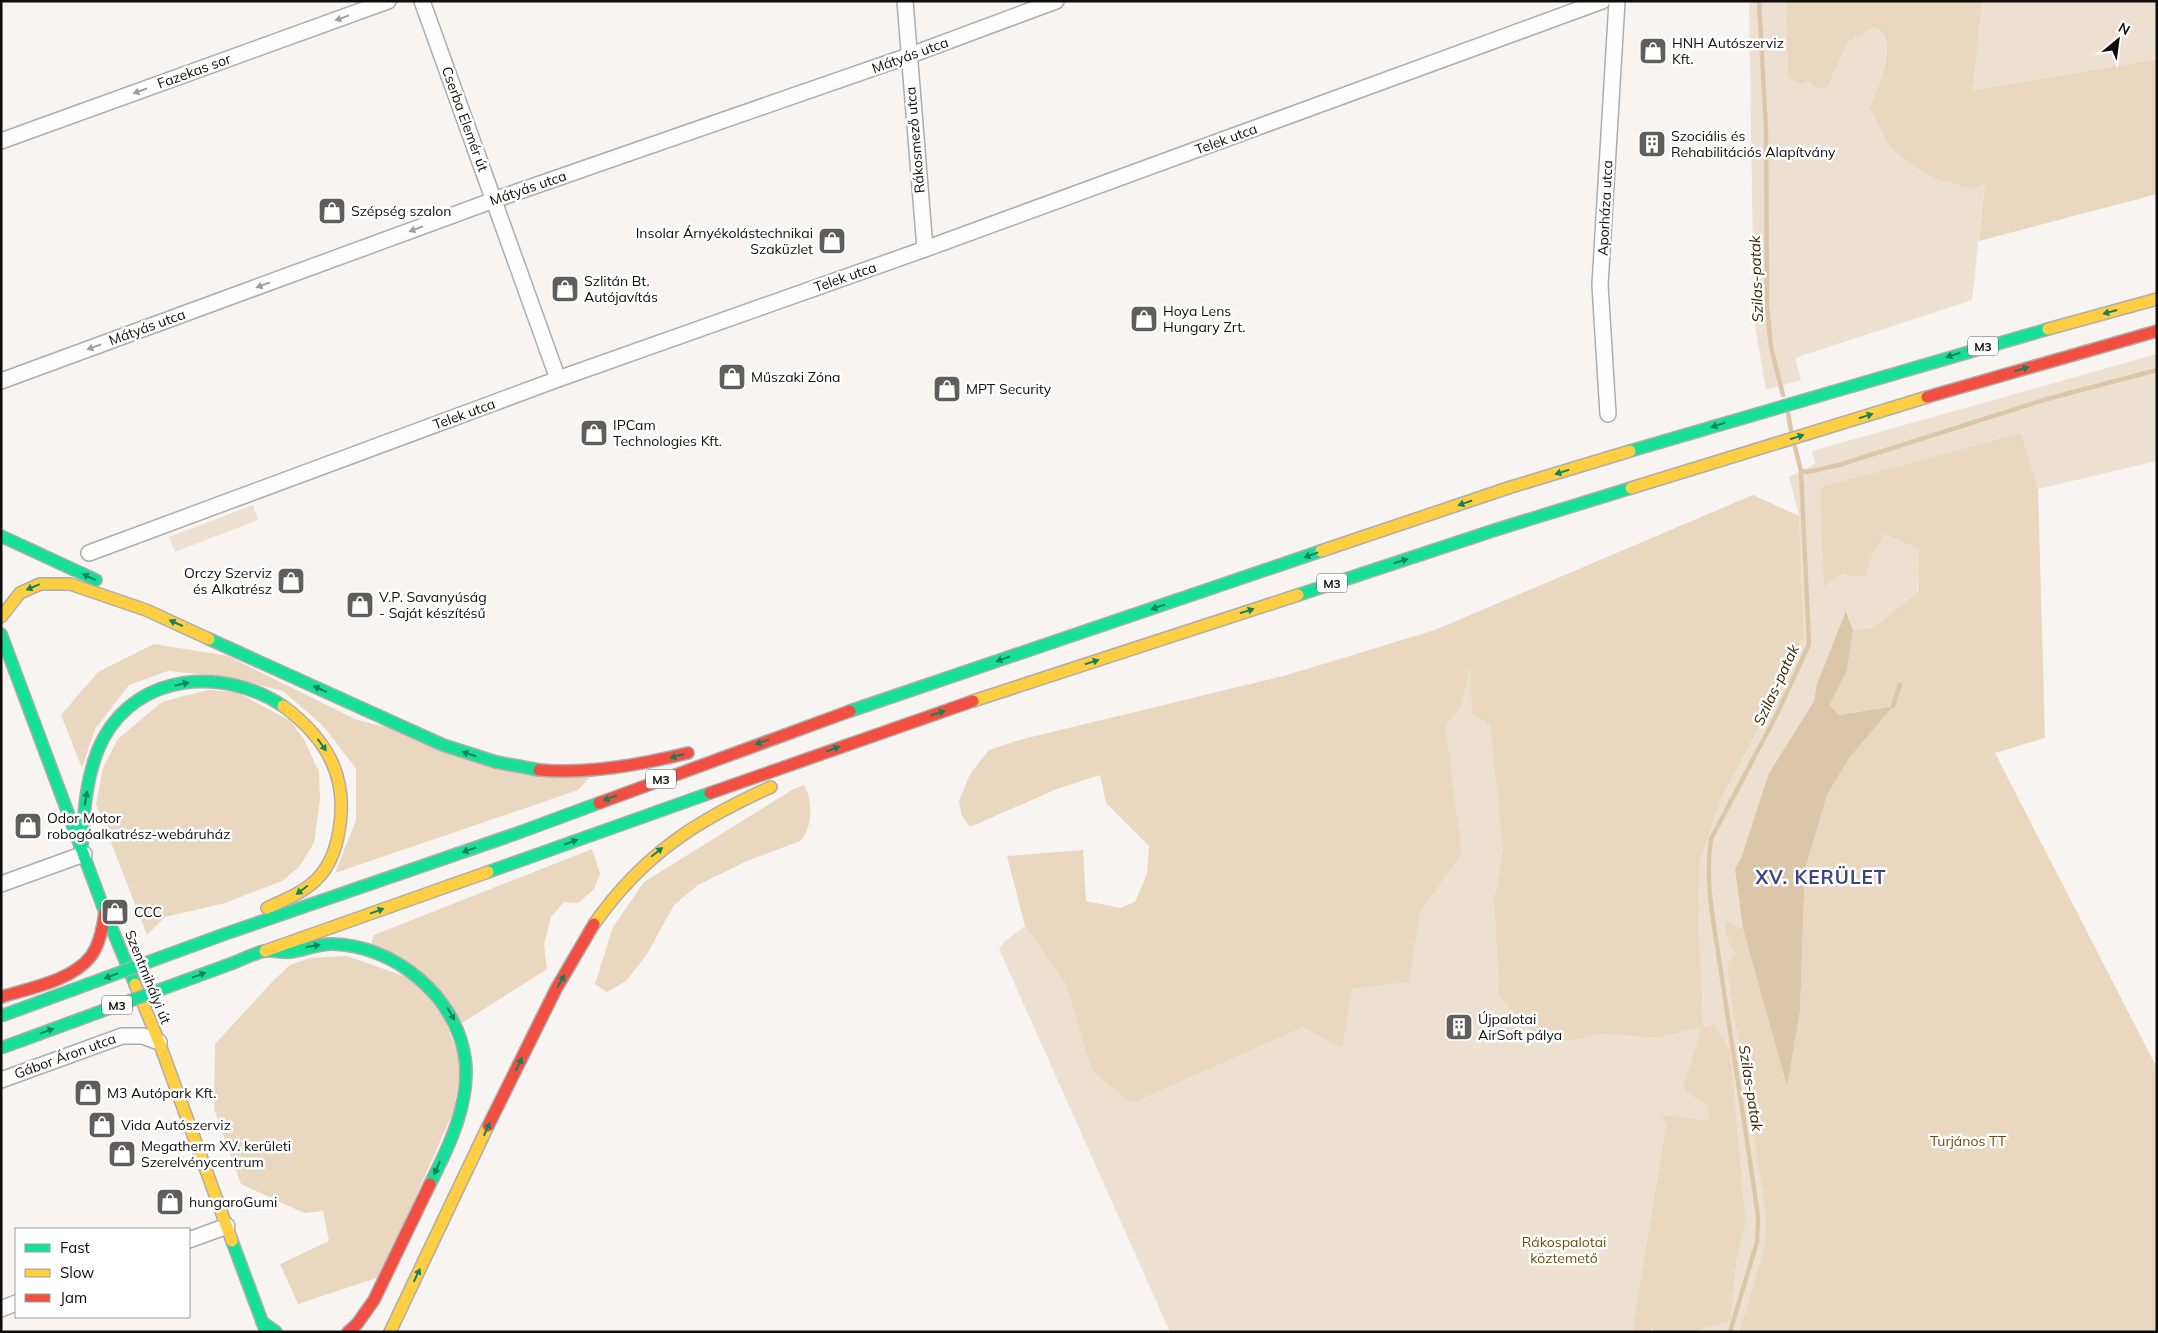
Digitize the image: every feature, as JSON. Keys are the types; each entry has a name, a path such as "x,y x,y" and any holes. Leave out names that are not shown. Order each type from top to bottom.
{"main road":[{"name":"M3","path":"1,1016 222,935 515,834 808,724 1511,487 1995,343 2157,299"},
{"name":"M3","path":"1,1048 265,951 892,728 1495,530 1994,377 2157,331"},
{"path":"1,536 101,582 146,610"},
{"path":"1,617 20,593 40,584 70,584 146,610 443,745 478,757 550,771 622,767 657,762 701,749"},
{"name":"Szentmihályi út","path":"1,634 8,670 83,850 105,912 158,1042 264,1327"},
{"path":"83,850 85,801 92,767 102,740 116,718 133,702 157,689 191,682 222,682 252,690 280,704 307,725 328,753 340,784 342,806 340,834 332,856 317,878 296,895 244,918 222,935"},
{"path":"777,725 786,723 808,724"},
{"path":"828,764 873,746 892,728"},
{"path":"388,1332 396,1320 554,993 601,914 624,884 649,859 671,841 696,824 755,794 782,783"},
{"path":"1,997 68,973 82,966 92,955 98,943 105,912"},
{"path":"265,951 289,952 314,945 335,944 384,956 408,969 430,986 449,1010 461,1035 466,1060 465,1088 458,1119 432,1179 374,1298 360,1319 348,1332"},
{"path":"264,1327 276,1332"}],"street":[{"name":"Fazekas sor","path":"1,141 388,1"},
{"name":"Cserba Elemér út","path":"422,1 558,379"},
{"name":"Rákosmező utca","path":"905,1 925,249"},
{"name":"Mátyás utca","path":"1,381 494,200 908,56 1056,1"},
{"name":"Telek utca","path":"89,553 558,379 925,249 1602,1"},
{"name":"Aporháza utca","path":"1608,414 1600,285 1618,1"},
{"path":"1,884 83,850"},
{"name":"Gábor Áron utca","path":"1,1080 122,1036 143,1036 158,1042"},
{"path":"190,1240 226,1226"},
{"path":"1,1309 15,1303"}],"green space":[{"path":"1749,1 1786,1 1788,77 1808,81 1820,90 1828,86 1848,42 1874,27 1882,33 1886,42 1885,64 1870,108 1985,183 1972,300 1795,358 1801,380 1766,390 1754,319"},
{"path":"1786,1 1982,1 1973,90 2157,59 2157,194 1979,241 1985,183 1971,189 1935,178 1915,167 1890,147 1870,108 1882,76 1887,52 1886,42 1882,33 1874,27 1848,42 1828,86 1820,90 1808,81 1800,84 1788,77"},
{"path":"1982,1 2157,1 2157,59 1973,90"},
{"name":"Rákospalotai köztemető","path":"2157,354 2157,461 2038,489 2021,433 1820,487 1825,586 1842,574 1866,578 1871,558 1884,533 1920,549 1917,593 1874,627 1853,630 1847,612 1817,684 1814,701 1769,773 1741,858 1735,869 1743,929 1724,922 1727,939 1736,954 1729,984 1766,1216 1765,1245 1739,1332 1699,1332 1699,1330 1731,1321 1737,1256 1746,1224 1735,1106 1710,1107 1708,1122 1661,1114 1666,1125 1632,1332 1170,1332 999,949 1005,941 1025,926 1065,983 1092,1071 1132,1102 1303,1027 1352,989 1408,982 1420,913 1462,853 1446,727 1461,706 1470,665 1490,725 1499,796 1503,849 1494,901 1499,996 1576,1040 1599,1034 1658,1038 1702,1027 1699,925 1700,862 1720,801 1804,637 1799,516 1789,477 1815,464 1812,451"},
{"name":"Turjános TT","path":"2021,433 2038,489 2045,738 1995,753 2157,1068 2157,1332 1739,1332 1765,1245 1766,1216 1729,984 1728,961 1736,954 1727,939 1724,921 1743,929 1787,1085 1800,1012 1805,870 1827,795 1850,757 1892,706 1839,715 1828,705 1847,671 1853,630 1874,627 1918,592 1919,549 1884,534 1871,558 1866,578 1842,574 1824,587 1820,487"},
{"path":"1753,495 1799,516 1804,637 1720,801 1700,862 1699,925 1703,1027 1713,1025 1730,1050 1746,1224 1737,1256 1731,1321 1699,1330 1699,1332 1654,1332 1652,1328 1651,1332 1632,1332 1666,1125 1660,1114 1708,1121 1709,1107 1683,1088 1702,1027 1658,1038 1599,1034 1576,1040 1540,1040 1499,996 1494,901 1503,849 1490,725 1472,713 1470,668 1461,706 1446,727 1462,853 1420,913 1409,982 1352,989 1342,1048 1303,1027 1132,1103 1092,1071 1065,983 1025,926 1007,856 1083,850 1086,901 1120,908 1135,902 1147,874 1149,846 1106,803 1100,775 1057,789 970,827 962,816 959,802 970,774 989,750 1019,740 1287,675 1435,630"},
{"path":"253,505 258,520 175,552 169,537"},
{"path":"154,644 228,656 357,720 589,778 578,790 335,873 356,820 356,768 322,725 283,691 227,677 168,671 129,685 95,729 82,768 61,715 98,672"},
{"path":"208,690 237,692 290,721 304,739 319,772 320,800 314,843 299,867 282,881 225,903 165,917 147,935 96,804 103,768 118,739 162,702"},
{"path":"804,785 809,799 810,814 807,829 800,841 747,861 698,885 674,905 647,954 626,981 607,992 595,984 613,927 644,882 792,790"},
{"path":"592,849 600,874 594,889 578,903 564,902 551,917 544,945 547,969 462,1023 371,944 374,935"},
{"path":"347,956 415,980 445,1020 461,1064 454,1110 380,1277 298,1304 280,1264 329,1241 323,1211 304,1213 241,1184 214,1109 215,1044 290,965 311,958"}],"shaded area":[{"path":"1846,611 1853,630 1847,671 1829,705 1839,715 1893,706 1850,757 1827,795 1805,870 1800,1012 1787,1086 1743,929 1735,869 1741,858 1769,773 1814,701 1817,684"}],"waterway":[{"name":"Szilas-patak","path":"1759,1 1766,129 1767,307 1771,347 1783,395"},
{"path":"1801,471 1808,472 1839,465 2047,399 2157,370"},
{"name":"Szilas-patak","path":"1788,413 1791,430"},
{"name":"Szilas-patak","path":"1730,1332 1757,1242 1758,1217 1713,922 1709,856 1711,839 1777,714 1809,644 1801,471 1795,447"},
{"path":"1893,706 1900,685"}],"traffic: fast":[{"path":"1630,451 2048,329"},
{"path":"1298,595 1495,530 1631,488"},
{"path":"1,536 96,580"},
{"path":"850,711 1321,551"},
{"path":"1,634 105,912 135,984"},
{"path":"209,639 443,745 496,762 539,770"},
{"path":"82,847 89,778 97,752 103,739 119,717 138,700 160,689 184,683 210,682 235,685 260,693 283,706"},
{"path":"488,872 710,793"},
{"path":"222,935 599,803"},
{"path":"1,1016 222,935"},
{"path":"233,963 265,951 291,952 332,944 355,947 378,954 399,964 418,978 435,995 449,1014 459,1035 465,1058 466,1074 465,1091 457,1123 430,1184"},
{"path":"1,1048 233,963"},
{"path":"232,1241 266,1332"},
{"path":"262,1322 276,1332"}],"traffic: slow":[{"path":"2048,329 2157,299"},
{"path":"1631,488 1927,397"},
{"path":"1321,551 1511,487 1630,451"},
{"path":"1,617 20,593 40,584 70,584 146,610 209,639"},
{"path":"973,701 1298,595"},
{"path":"267,908 300,892 312,884 321,874 336,844 341,811 341,793 331,760 311,731 283,706"},
{"path":"594,924 632,878 672,842 718,813 771,787"},
{"path":"265,951 488,872"},
{"path":"135,984 159,1042 232,1241"},
{"path":"390,1332 488,1126"}],"traffic: jam":[{"path":"1927,397 2157,331"},
{"path":"710,793 973,701"},
{"path":"599,803 850,711"},
{"path":"539,770 576,771 614,768 688,753"},
{"path":"1,997 62,978 83,965 97,946 105,912"},
{"path":"488,1126 556,989 594,924"},
{"path":"348,1332 357,1324 374,1300 430,1184"}],"place":[{"name":"HNH Autószerviz Kft.","path":"1653,51"},
{"name":"Szociális és Rehabilitációs Alapítvány","path":"1652,144"},
{"name":"Szépség szalon","path":"332,211"},
{"name":"Insolar Árnyékolástechnikai Szaküzlet","path":"832,241"},
{"name":"Szlitán Bt. Autójavítás","path":"565,289"},
{"name":"Hoya Lens Hungary Zrt.","path":"1144,319"},
{"name":"Műszaki Zóna","path":"732,377"},
{"name":"MPT Security","path":"947,389"},
{"name":"IPCam Technologies Kft.","path":"594,433"},
{"name":"Orczy Szerviz és Alkatrész","path":"291,581"},
{"name":"V.P. Savanyúság - Saját készítésű","path":"360,605"},
{"name":"Odor Motor robogóalkatrész-webáruház","path":"28,826"},
{"name":"CCC","path":"115,912"},
{"name":"Újpalotai AirSoft pálya","path":"1459,1027"},
{"name":"M3 Autópark Kft.","path":"88,1093"},
{"name":"Vida Autószerviz","path":"102,1125"},
{"name":"Megatherm XV. kerületi Szerelvénycentrum","path":"122,1154"},
{"name":"hungaroGumi","path":"170,1202"}],"district":[{"name":"XV. KERÜLET","path":"1821,877"}]}
